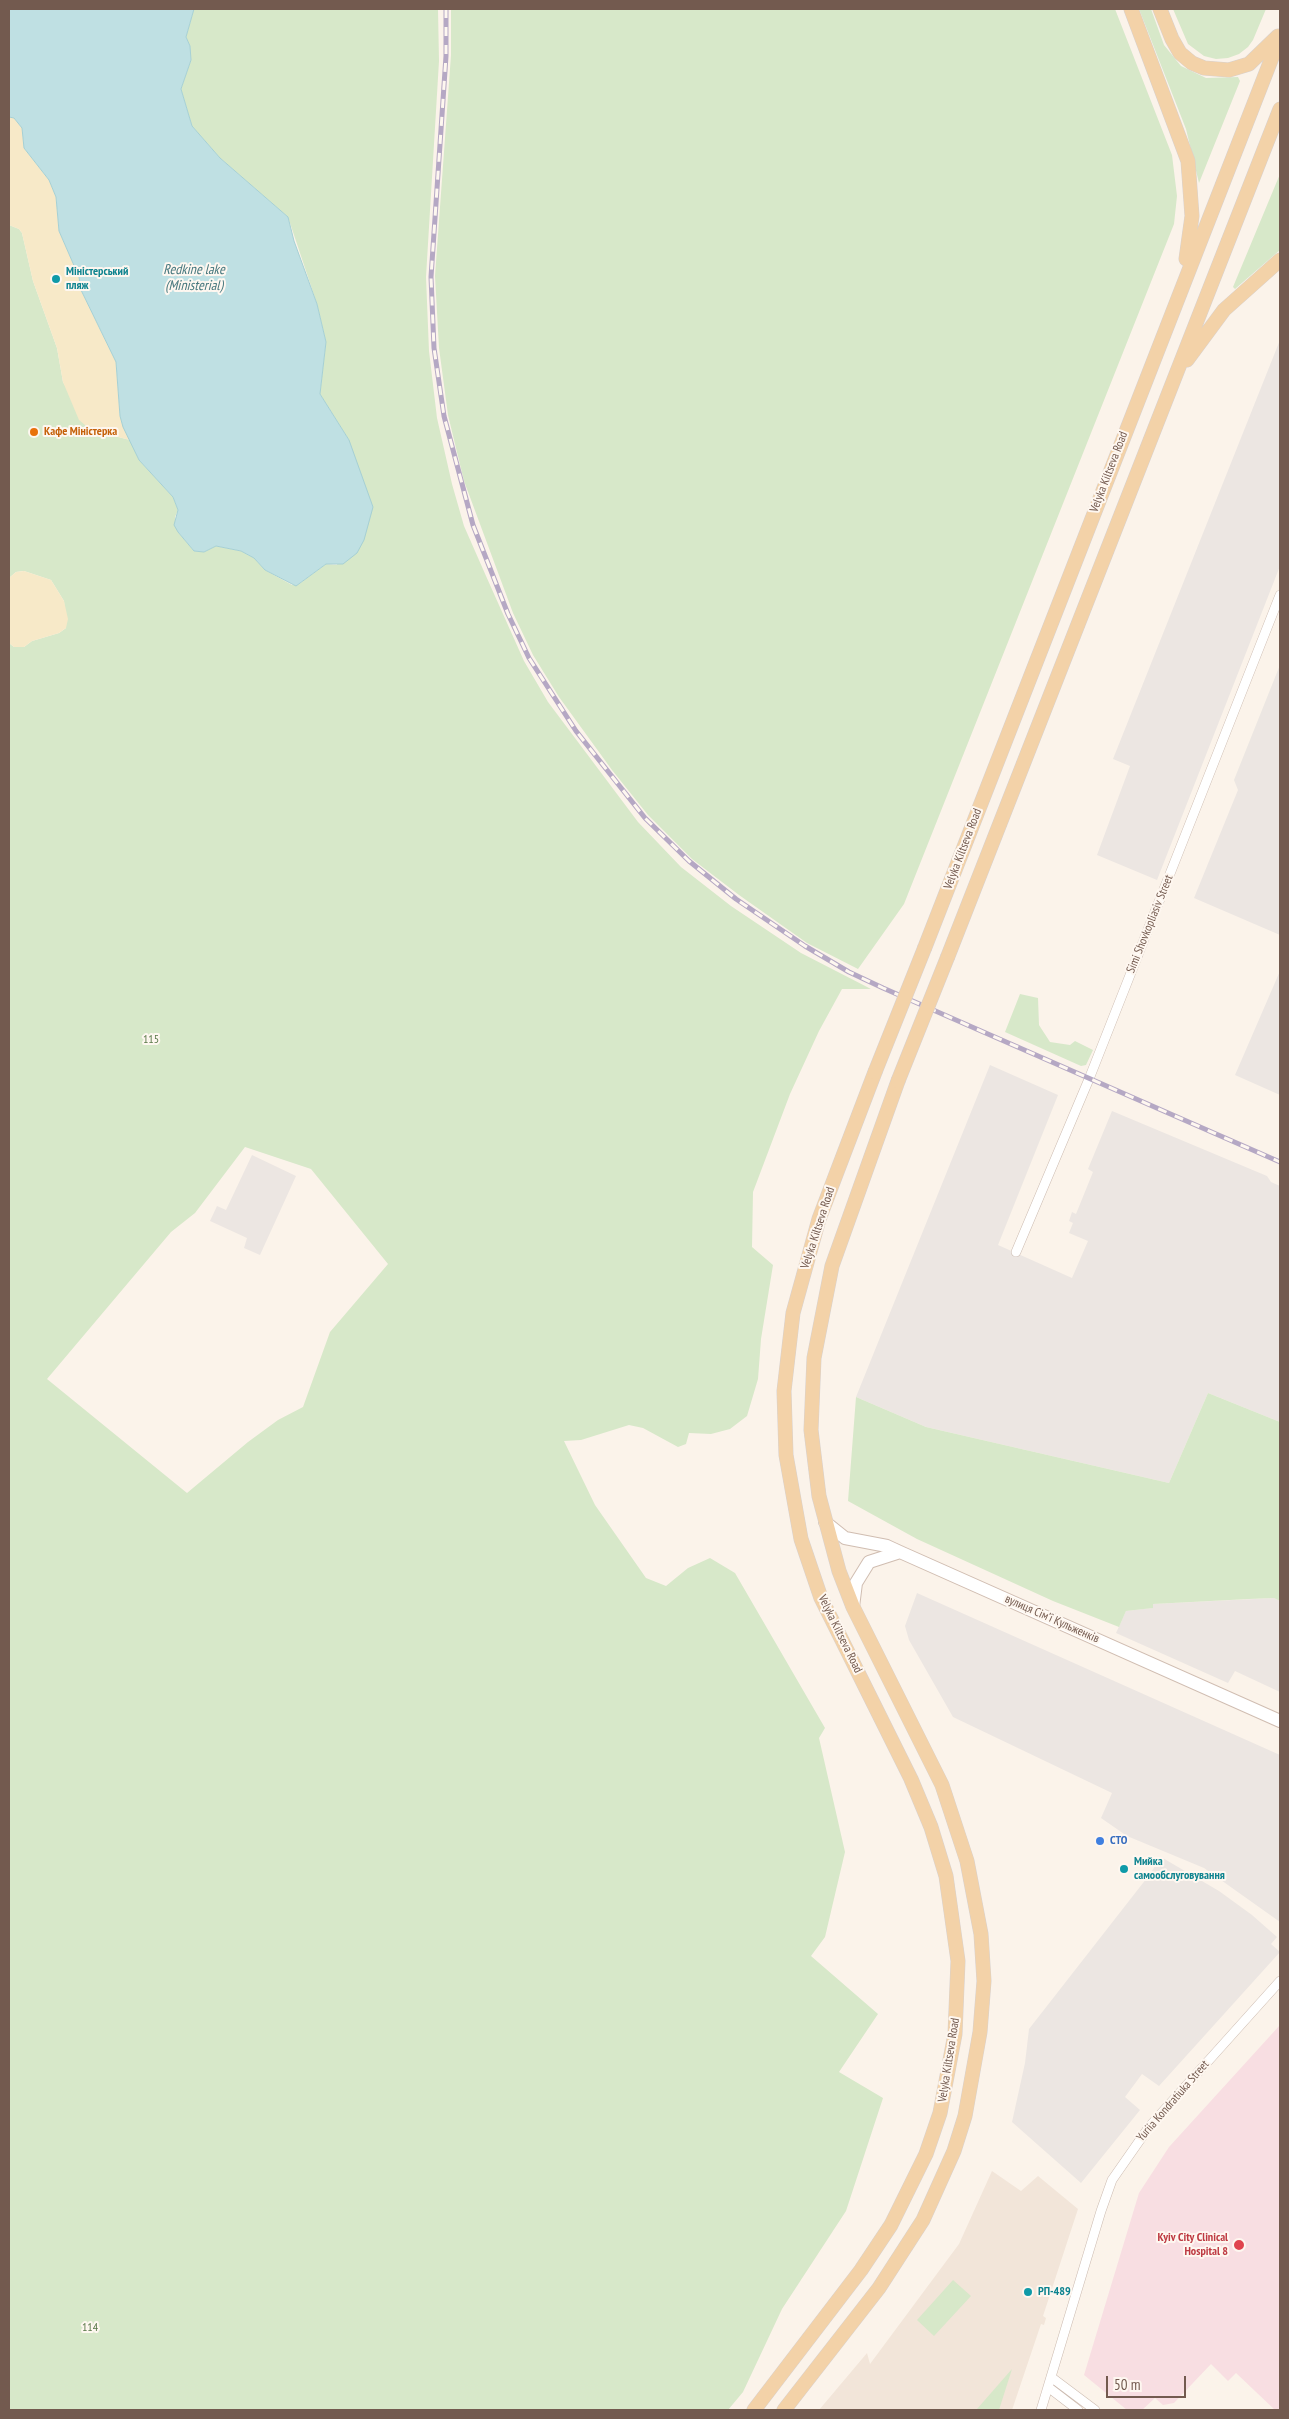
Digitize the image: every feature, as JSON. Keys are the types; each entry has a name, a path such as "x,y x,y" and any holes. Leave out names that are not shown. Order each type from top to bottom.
{"main road":[{"path":"1131,9 1188,161 1192,216 1183,283"},
{"path":"1160,9 1172,39 1180,52 1192,63 1204,68 1229,70 1249,64 1280,33"},
{"name":"Velyka Kiltseva Road","path":"754,2410 861,2270 900,2208 926,2154 940,2113 956,2034 958,1961 946,1876 931,1828 911,1780 818,1590 801,1539 786,1455 784,1391 793,1313 819,1219 875,1072 1280,37"},
{"name":"Velyka Kiltseva Road","path":"784,2410 878,2288 923,2220 954,2151 965,2116 972,2082 984,1981 981,1934 967,1861 956,1820 915,1728 853,1606 834,1557 824,1522 816,1484 811,1430 811,1397 818,1327 835,1257 898,1081 1280,109"},
{"path":"1173,381 1224,310 1280,260"},
{"name":"вулиця Сімʼї Кульженків","path":"824,1522 845,1538 887,1546 1280,1721"},
{"path":"853,1606 856,1583 869,1562 900,1552"}],"street":[{"name":"Simi Shovkopliasiv Street","path":"1016,1252 1089,1078 1280,595"},
{"name":"Yuriia Kondratiuka Street","path":"1041,2410 1112,2180 1149,2127 1280,1981"},
{"path":"1051,2377 1095,2410"},
{"path":"1048,2387 1078,2410"}],"shaded area":[{"path":"1280,340 1280,566 1157,880 1097,855 1130,766 1113,759"},
{"path":"1280,665 1280,935 1194,898 1238,790 1234,780"},
{"path":"1280,971 1280,1095 1235,1075"},
{"path":"990,1065 1058,1095 998,1245 1072,1278 1088,1241 1069,1233 1073,1223 1069,1221 1072,1212 1076,1214 1093,1172 1088,1169 1112,1111 1267,1176 1271,1182 1280,1186 1280,1422 1208,1393 1169,1483 926,1427 856,1397"},
{"path":"252,1155 296,1176 260,1255 244,1248 247,1238 210,1221 217,1206 226,1210"},
{"path":"917,1593 1280,1755 1280,1922 1204,1868 1127,1836 1101,1818 1112,1793 953,1717 909,1640 905,1626"},
{"path":"1274,1598 1280,1601 1280,1692 1235,1671 1228,1683 1116,1633 1126,1611 1152,1608 1152,1604"},
{"path":"1161,1857 1219,1891 1252,1915 1277,1937 1271,1944 1280,1952 1159,2086 1142,2074 1125,2097 1140,2110 1081,2183 1012,2122 1025,2063 1029,2029 1150,1874"},
{"path":"1280,2025 1280,2410 1275,2410 1236,2373 1228,2381 1211,2364 1174,2403 1163,2405 1155,2398 1142,2410 1127,2410 1084,2375 1139,2193 1169,2147"},
{"path":"992,2171 1021,2191 1038,2176 1078,2209 1043,2316 1046,2318 1044,2325 1041,2324 1012,2410 819,2410 867,2353 870,2364 959,2244"}],"green space":[{"path":"194,9 438,9 439,61 426,277 429,351 437,418 452,484 464,526 486,576 524,661 548,702 638,822 681,867 731,906 801,953 871,989 842,989 819,1031 790,1094 753,1192 752,1247 773,1265 761,1339 758,1379 747,1416 730,1429 711,1434 689,1433 686,1444 678,1447 643,1428 629,1425 581,1440 564,1441 595,1505 646,1578 666,1586 688,1568 710,1558 735,1573 825,1728 819,1738 845,1852 825,1937 811,1956 878,2014 839,2072 883,2098 846,2211 782,2309 743,2392 728,2410 9,2410 9,643 14,647 24,647 32,641 59,633 66,628 64,601 51,580 24,571 16,572 9,578 9,225 19,229 22,233 33,281 57,348 63,382 91,430 130,440 139,460 173,497 178,510 175,517 178,532 194,551 204,552 216,546 241,551 254,558 265,570 292,585 299,584 326,564 337,565 349,440 320,394 326,342 317,304 288,217 220,158 192,126 181,89 191,60 190,46 186,37","holes":["245,1147 311,1169 388,1264 330,1332 303,1407 278,1420 248,1442 187,1493 47,1379 171,1232 195,1213"]},
{"path":"451,9 1115,9 1172,155 1177,196 1174,224 904,904 858,969 807,943 739,895 692,859 648,815 612,770 559,697 533,655 513,613 464,481 448,415 439,348 435,276 451,55"},
{"path":"1139,9 1151,9 1164,45 1181,66 1206,78 1238,77 1240,81 1199,183 1186,129"},
{"path":"1173,9 1266,9 1253,40 1248,47 1239,54 1228,58 1216,59 1204,56 1188,44"},
{"path":"1280,174 1280,250 1235,289 1233,287"},
{"path":"1020,994 1038,998 1039,1025 1050,1042 1070,1045 1075,1041 1093,1050 1086,1065 1081,1066 1005,1032"},
{"path":"1208,1393 1280,1422 1280,1601 1274,1598 1153,1604 1153,1608 1126,1611 1119,1627 1053,1601 917,1539 848,1501 856,1397 926,1427 1169,1483"},
{"path":"953,2280 971,2296 934,2336 917,2320"},
{"path":"1012,2369 999,2410 977,2410 977,2409"}],"sand":[{"name":"Міністерський пляж","path":"9,117 14,118 22,128 24,148 49,180 56,197 59,231 79,277 81,290 116,362 120,416 130,440 91,430 79,420 63,382 57,348 33,281 22,233 19,229 9,225"},
{"path":"24,571 51,580 64,601 68,619 66,628 59,633 32,641 24,647 14,647 9,643 9,578 16,572"}],"water":[{"name":"Redkine lake (Ministerial)","path":"9,9 194,9 186,37 190,46 191,60 181,89 192,126 220,158 288,217 294,241 317,304 326,342 320,394 349,440 373,507 364,540 357,553 343,564 326,564 296,586 265,570 254,558 241,551 216,546 204,552 194,551 178,532 174,525 178,510 173,497 139,460 123,427 120,416 116,362 81,290 79,277 59,231 56,197 49,180 24,148 22,128 14,118 9,117"}],"railway":[{"path":"446,9 446,56 431,277 434,348 444,416 473,525 508,614 529,658 576,731 645,818 689,861 736,899 805,946 849,972 883,988 1280,1162"}],"place":[{"name":"Міністерський пляж","path":"56,279"},
{"name":"Кафе Міністерка","path":"34,432"},
{"name":"СТО","path":"1100,1841"},
{"name":"Мийка самообслуговування","path":"1124,1869"},
{"name":"Kyiv City Clinical Hospital 8","path":"1239,2245"},
{"name":"РП-489","path":"1028,2292"}],"park label":[{"name":"115","path":"151,1040"},
{"name":"114","path":"90,2328"}]}
